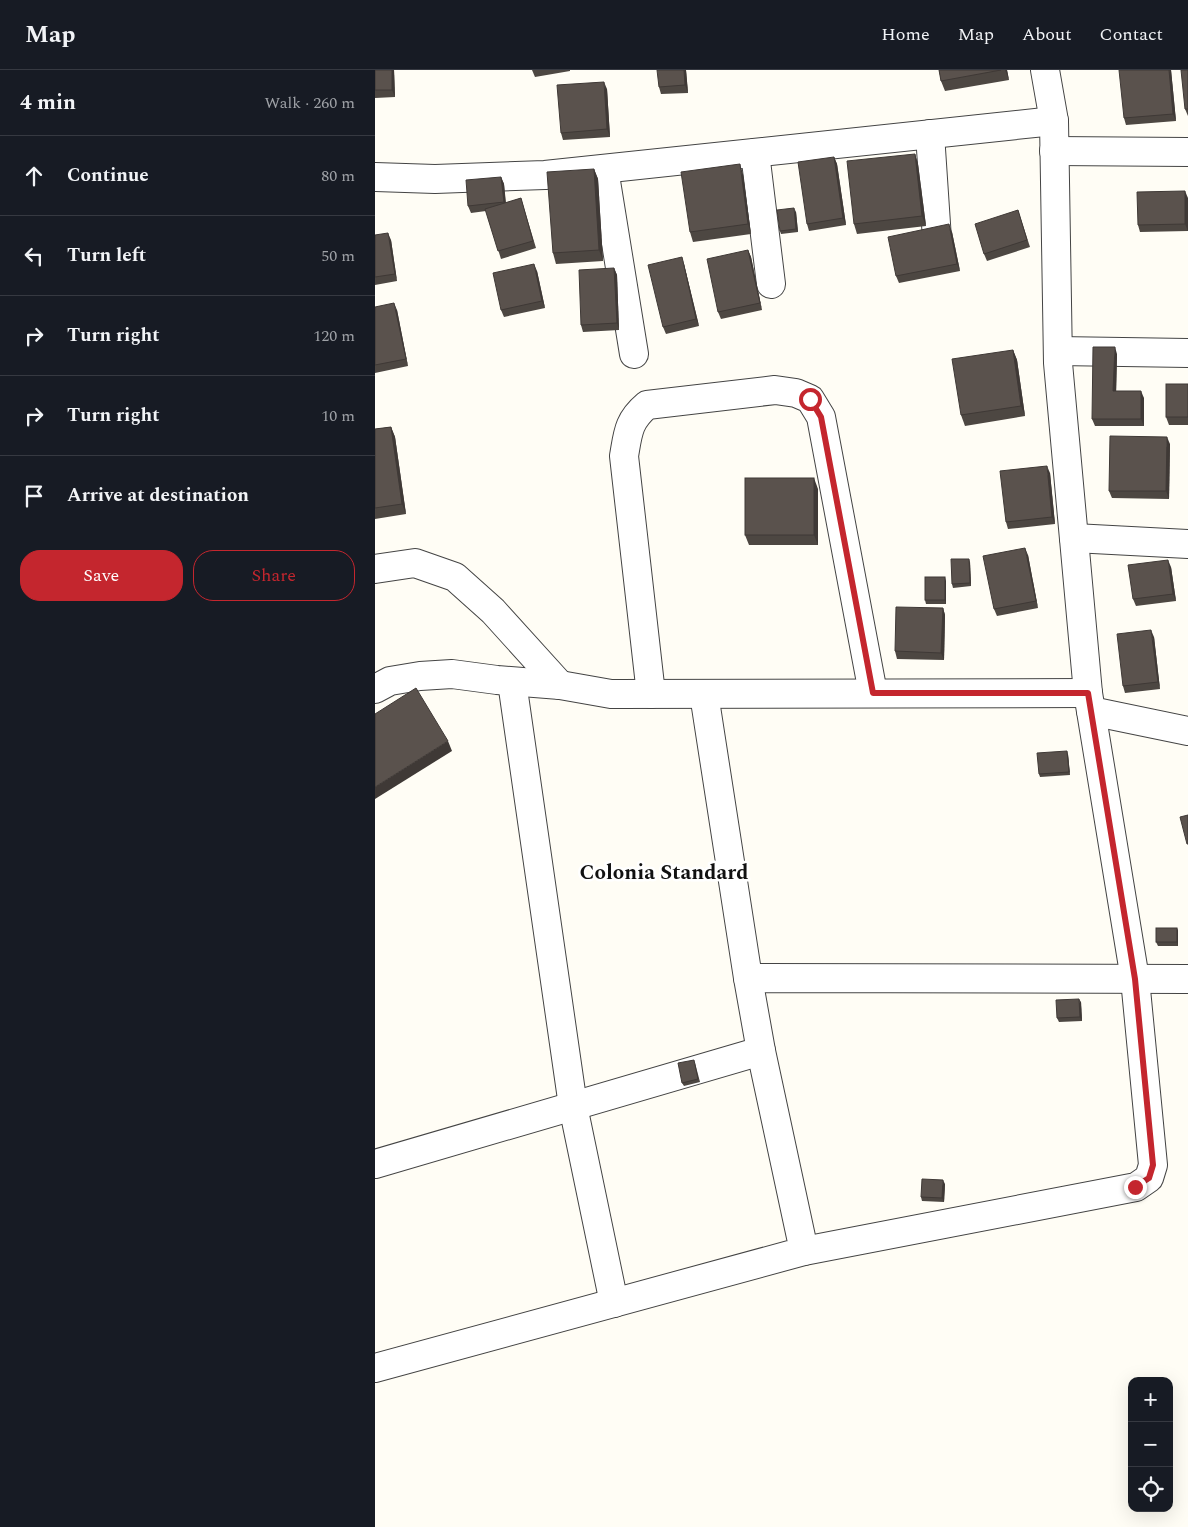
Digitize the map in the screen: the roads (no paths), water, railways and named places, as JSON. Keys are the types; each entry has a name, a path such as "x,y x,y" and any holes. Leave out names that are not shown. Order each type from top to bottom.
{"street":[{"path":"375,1368 803,1250 1135,1187 1149,1178 1153,1165 1135,979 1089,702 1058,350 1054,121 1045,70"},
{"path":"375,177 435,179 545,175 1054,121"},
{"path":"930,134 937,239"},
{"path":"1054,151 1188,152"},
{"path":"755,153 771,284"},
{"path":"604,169 634,354"},
{"path":"1058,350 1188,353"},
{"path":"651,694 624,456 628,432 635,415 647,405 775,390 796,393 810,399 821,417 873,693"},
{"path":"1074,538 1188,544"},
{"path":"375,568 415,563 455,577 493,612 560,685"},
{"path":"375,689 390,681 420,676 452,674 512,682 560,685 611,694 873,693 1089,702 1188,730"},
{"path":"512,682 573,1106 614,1303"},
{"path":"704,694 748,978 761,1051 803,1250"},
{"path":"748,978 1188,979"},
{"path":"375,1164 761,1051"}],"district":[{"name":"Colonia Standard","path":"664,872"}]}
